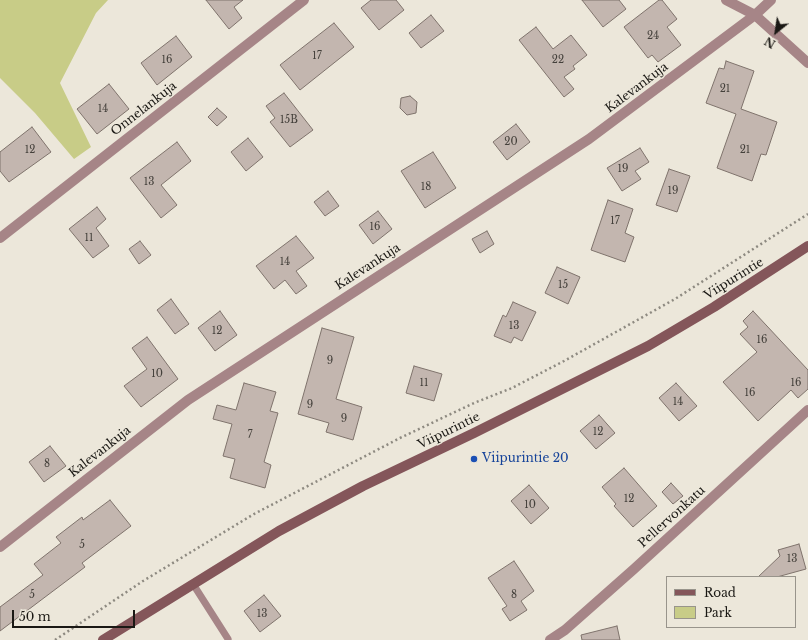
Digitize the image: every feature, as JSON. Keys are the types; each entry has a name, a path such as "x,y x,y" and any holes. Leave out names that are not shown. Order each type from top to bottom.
{"main road":[{"name":"Viipurintie","path":"103,640 279,531 363,486 474,433 648,346 714,307 808,246"}],"street":[{"name":"Onnelankuja","path":"0,238 304,0"},
{"path":"726,0 755,15 808,63"},
{"name":"Kalevankuja","path":"0,547 188,400 590,139 755,15 771,0"},
{"name":"Pellervonkatu","path":"550,640 565,630 634,569 808,410"}],"lane":[{"path":"193,584 228,639"}],"path":[{"path":"55,640 143,581 254,514 359,458 474,403 512,388 564,361 675,299 808,214"}],"green space":[{"path":"0,0 108,0 96,13 60,83 91,147 74,159 35,113 0,78"}],"building":[{"path":"206,0 243,0 234,7 242,18 229,29"},
{"path":"371,0 396,0 404,10 379,30 361,8"},
{"path":"582,0 619,0 626,9 603,27"},
{"path":"659,0 662,0 677,19 667,27 681,45 658,62 652,55 648,58 624,27"},
{"path":"431,15 444,31 421,48 409,33"},
{"path":"334,23 354,47 300,90 280,65"},
{"path":"536,27 553,49 571,35 587,55 573,66 575,69 564,77 574,89 564,97 519,40"},
{"path":"176,36 192,57 157,85 141,63"},
{"path":"726,61 754,71 741,109 777,122 766,155 761,154 752,181 717,168 736,114 706,103 719,68 724,69"},
{"path":"109,84 129,109 97,134 77,109"},
{"path":"284,93 313,130 290,147 270,122 275,118 266,106"},
{"path":"410,96 417,102 416,113 407,115 400,108 401,98"},
{"path":"217,108 227,117 217,126 208,117"},
{"path":"516,124 530,142 507,160 493,142"},
{"path":"32,127 51,152 9,182 0,171 0,152"},
{"path":"248,138 263,157 246,171 231,152"},
{"path":"177,142 191,161 161,185 177,205 161,218 130,178"},
{"path":"640,148 649,162 635,171 641,179 622,191 607,168"},
{"path":"433,152 456,188 425,208 401,171"},
{"path":"669,169 690,176 677,212 656,205"},
{"path":"328,191 339,206 325,216 314,202"},
{"path":"608,200 633,209 625,233 634,237 625,262 591,250"},
{"path":"97,207 106,219 96,228 109,246 93,258 69,229"},
{"path":"378,211 392,229 373,244 359,225"},
{"path":"487,231 494,244 480,253 472,239"},
{"path":"296,236 314,258 296,271 307,286 296,294 285,280 274,289 256,266"},
{"path":"140,241 151,255 139,264 129,249"},
{"path":"557,267 580,277 568,304 545,293"},
{"path":"171,299 189,324 175,334 157,310"},
{"path":"513,302 536,312 522,341 514,337 511,343 494,336 503,315 506,317"},
{"path":"220,311 237,335 215,351 198,328"},
{"path":"753,311 808,370 808,389 798,398 791,390 758,421 723,382 757,352 740,334 748,327 743,321"},
{"path":"322,328 354,337 336,399 362,407 353,440 326,432 329,423 298,414"},
{"path":"147,337 178,379 141,407 124,386 147,369 132,348"},
{"path":"414,366 442,374 434,401 406,393"},
{"path":"244,383 276,392 270,411 278,413 264,462 271,465 265,488 230,478 235,459 223,456 232,424 213,419 217,405 236,410"},
{"path":"676,383 697,406 679,421 659,398"},
{"path":"599,415 615,433 596,449 580,431"},
{"path":"50,446 66,466 44,482 29,462"},
{"path":"624,468 657,506 633,527 614,506 616,504 602,487"},
{"path":"671,483 683,496 673,504 662,492"},
{"path":"529,485 549,508 531,524 511,501"},
{"path":"110,500 131,526 82,563 85,567 0,631 0,607 43,575 34,564 61,543 56,537 82,517 83,520"},
{"path":"799,544 806,569 781,576 759,576 780,556 778,550"},
{"path":"514,561 534,591 521,601 527,610 510,621 502,609 507,606 488,578"},
{"path":"264,595 281,616 260,632 244,611"},
{"path":"617,626 620,640 582,640 581,635"}],"place":[{"name":"Viipurintie 20","path":"474,459"}]}
